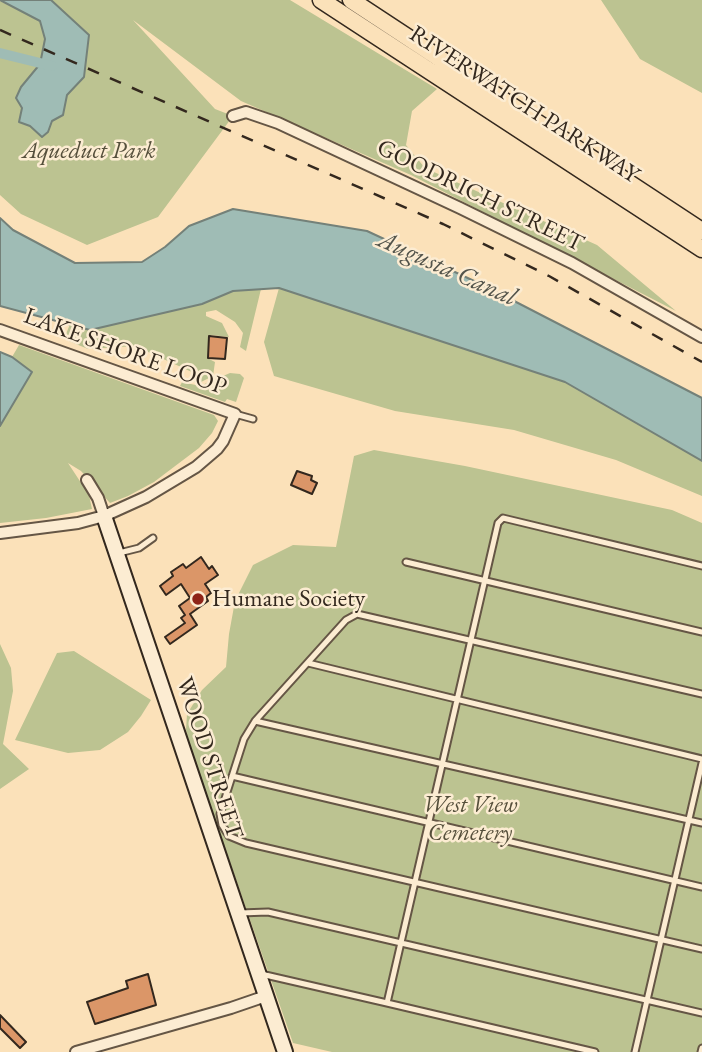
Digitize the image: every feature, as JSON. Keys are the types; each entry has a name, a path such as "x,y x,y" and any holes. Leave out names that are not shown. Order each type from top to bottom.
{"main road":[{"name":"RIVERWATCH PARKWAY","path":"321,0 702,248"},
{"name":"RIVERWATCH PARKWAY","path":"351,0 702,231"}],"street":[{"name":"GOODRICH STREET","path":"233,116 246,112 278,123 435,196 572,263 702,337"},
{"name":"LAKE SHORE LOOP","path":"0,330 235,414"},
{"path":"0,533 78,523 104,516 146,497 196,467 223,441 235,414"},
{"name":"WOOD STREET","path":"87,480 99,498 285,1052"},
{"path":"76,1052 266,996"}],"lane":[{"path":"235,414 253,419"},
{"path":"387,1003 498,523 503,519 702,566"},
{"path":"116,553 139,548 153,538"},
{"path":"406,562 702,632"},
{"path":"702,694 357,614 346,620 255,721 244,739 220,814 222,825 229,836 246,844 702,949"},
{"path":"308,663 702,761 635,1052"},
{"path":"255,721 702,823"},
{"path":"232,776 702,887"},
{"path":"237,913 268,912 702,1013"},
{"path":"258,974 595,1052"}],"green space":[{"name":"Aqueduct Park","path":"51,0 290,0 437,89 412,111 406,145 425,168 597,245 676,311 411,175 241,101 133,20 215,109 233,116 158,217 87,245 21,214 0,195 0,1 40,20 86,57 89,35"},
{"path":"601,0 702,0 702,93 640,59"},
{"path":"279,288 565,382 702,461 702,496 616,460 514,430 395,411 274,376 264,342"},
{"path":"261,289 246,351 240,347 243,333 235,322 216,310 206,312 206,316 222,323 229,337 211,335 209,359 215,362 213,376 199,383 189,381 194,373 135,346 88,349 64,339 70,324 90,330 202,304 233,291"},
{"path":"19,345 214,415 218,421 199,448 154,482 128,496 110,503 81,471 68,463 89,495 92,509 0,523 0,426 32,372 12,357"},
{"path":"230,373 240,374 244,378 236,402 227,399 225,402 180,386 182,382 200,386"},
{"name":"West View Cemetery","path":"374,450 465,466 672,510 702,523 702,1052 332,1052 293,1043 189,745 187,714 202,690 226,667 235,601 253,565 293,545 336,547 354,456"},
{"path":"0,644 11,668 13,691 3,744 29,769 0,789"},
{"path":"74,651 151,700 141,716 128,732 100,750 68,753 15,740 57,653"}],"water":[{"path":"0,0 51,0 89,35 84,77 67,95 63,115 52,121 48,132 42,137 30,126 19,122 22,108 16,98 21,87 40,64 45,39 40,21"},
{"name":"Augusta Canal","path":"233,209 367,231 487,287 702,398 702,461 565,382 279,288 233,291 202,304 90,330 0,306 0,218 13,230 75,263 142,262 189,226"},
{"path":"0,352 12,357 32,372 0,426"}],"building":[{"path":"209,336 227,338 225,359 208,358"},
{"path":"297,471 312,476 311,480 317,483 312,494 291,485"},
{"name":"Humane Society","path":"201,557 209,569 212,566 218,575 205,584 211,593 206,597 208,601 190,614 197,625 170,644 165,637 185,623 181,618 185,615 179,606 190,598 181,584 166,595 160,586 173,576 171,572 183,564 186,568"},
{"path":"148,974 156,1005 95,1024 87,1002 128,988 126,981"},
{"path":"0,1015 26,1042 20,1048 0,1028"}],"waterway":[{"path":"0,53 52,66"}],"railway":[{"path":"0,30 443,224 549,276 702,362"}],"place":[{"name":"Humane Society","path":"198,599"}]}
